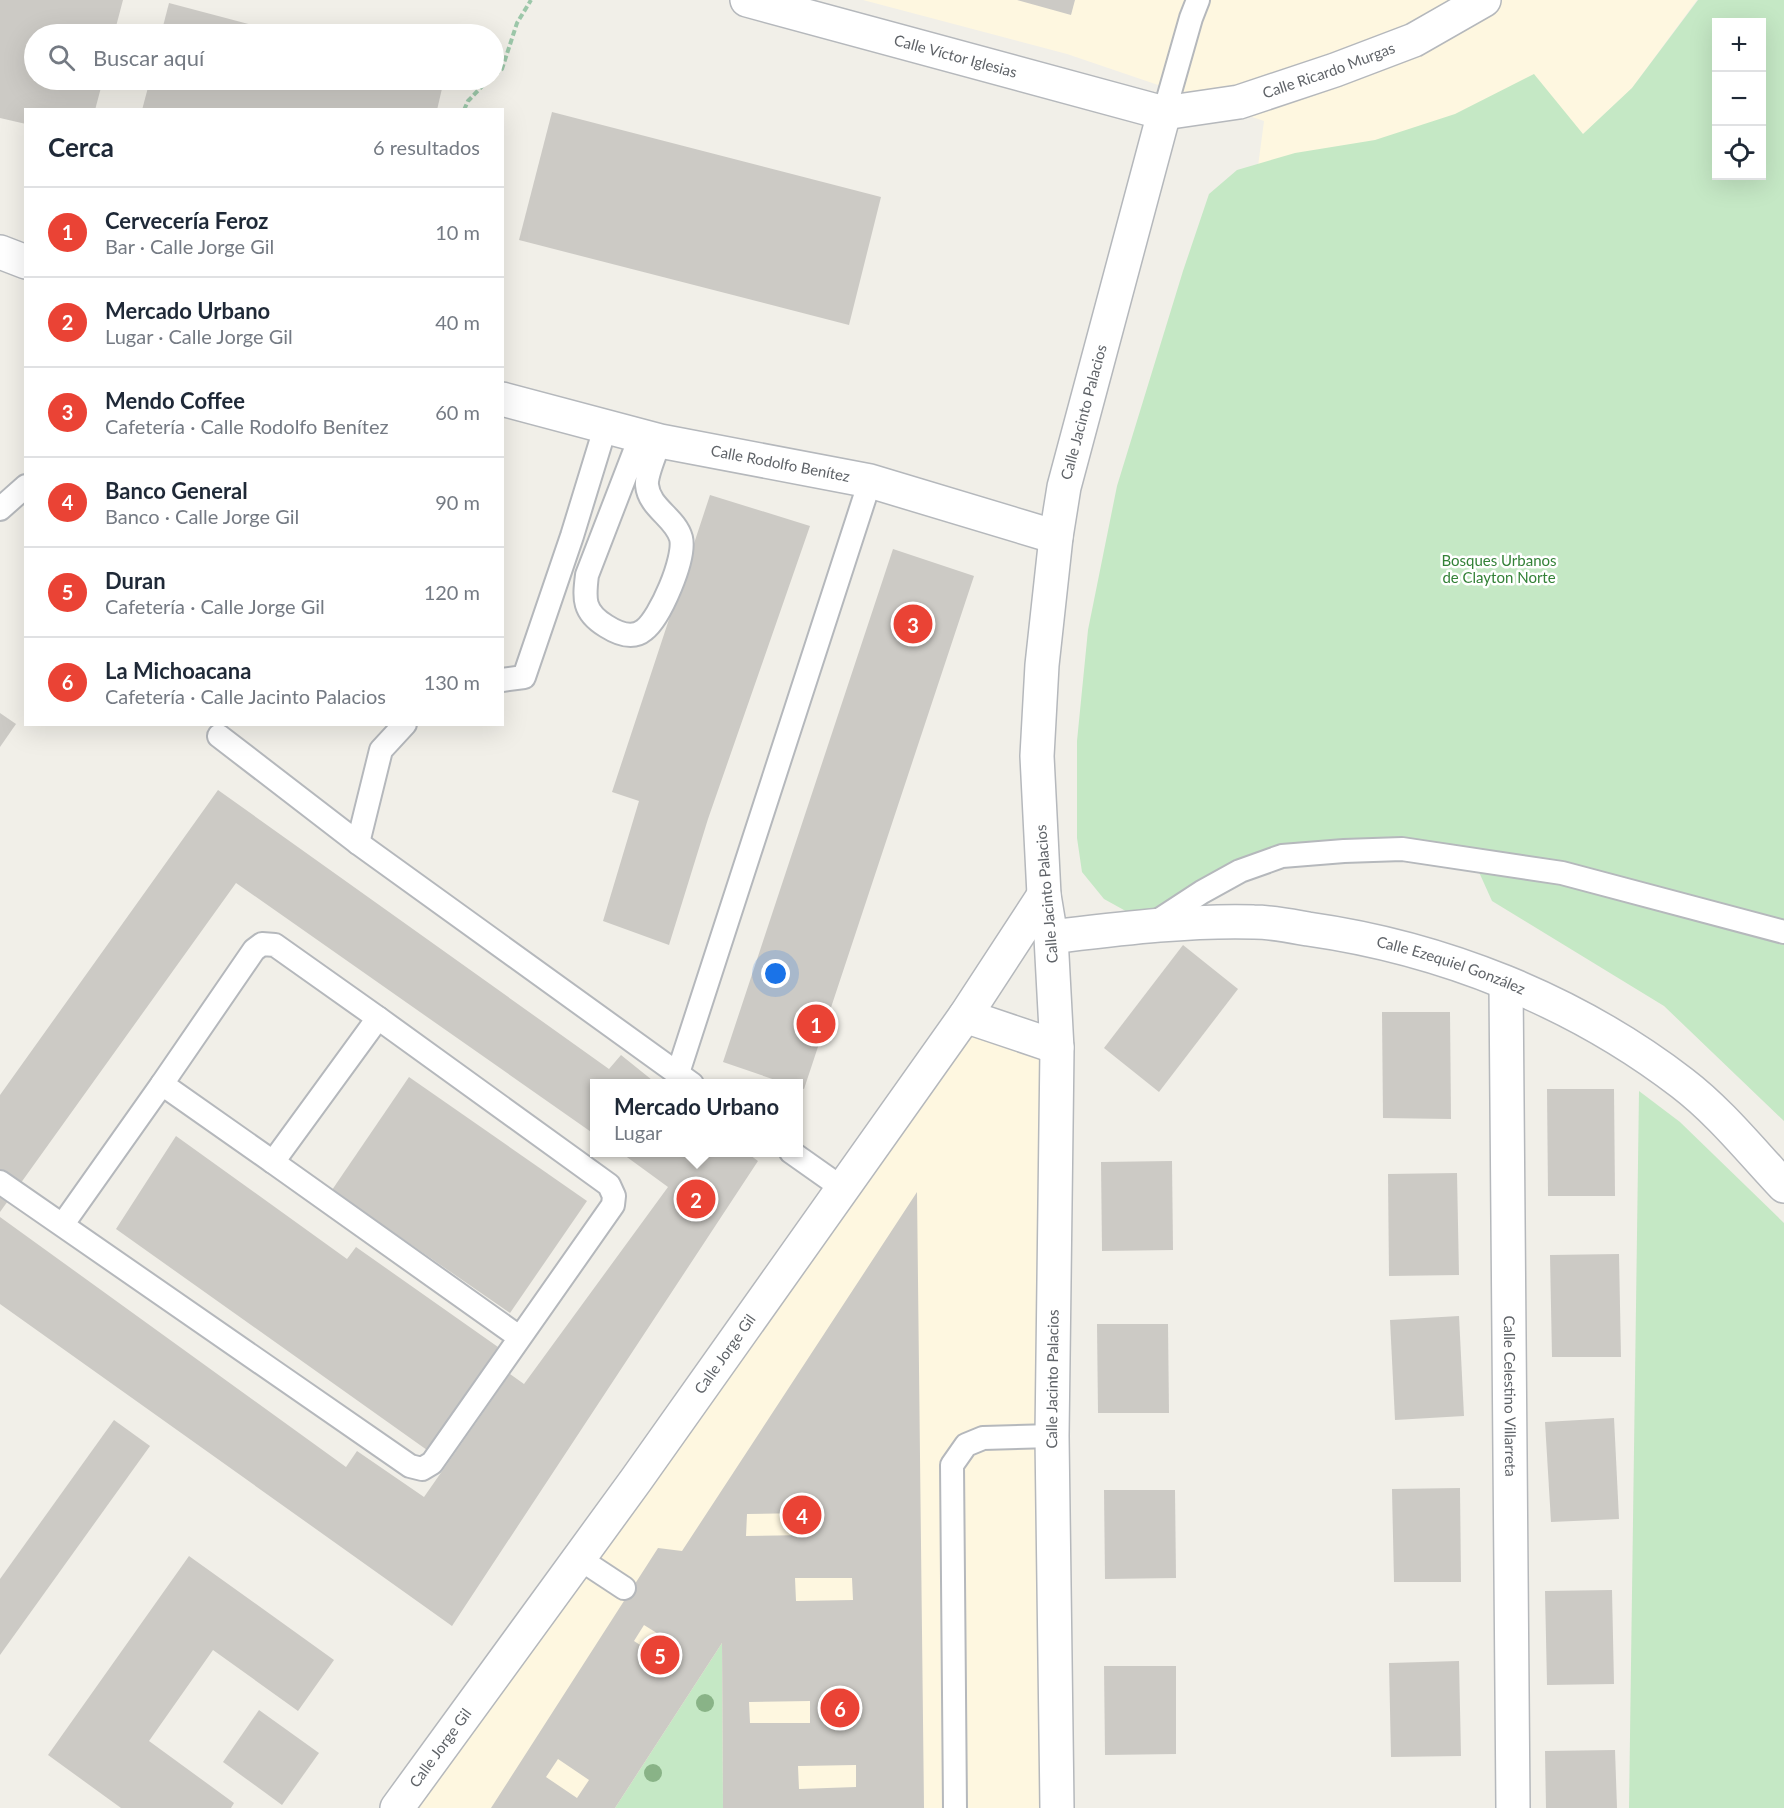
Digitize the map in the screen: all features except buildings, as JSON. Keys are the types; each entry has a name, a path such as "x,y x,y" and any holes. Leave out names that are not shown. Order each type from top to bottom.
{"street":[{"name":"Calle Víctor Iglesias","path":"747,0 1164,113"},
{"name":"Calle Ricardo Murgas","path":"1164,113 1239,102 1335,70 1414,40 1484,0"},
{"name":"Calle Jacinto Palacios","path":"1057,1808 1052,1436 1057,1047 1051,937 1044,895 1037,756 1042,665 1056,537 1064,487 1164,113"},
{"path":"0,252 24,261"},
{"name":"Calle Rodolfo Benítez","path":"504,400 650,438 870,481 1056,537"},
{"name":"Calle Jorge Gil","path":"397,1808 580,1559 965,1016 1044,895"},
{"name":"Calle Ezequiel González","path":"1051,937 1151,925 1256,921 1350,935 1447,960 1558,1005 1606,1030 1648,1058 1684,1084 1720,1118 1784,1186"},
{"name":"Calle Celestino Villarreta","path":"1506,984 1513,1808"},
{"path":"965,1016 1057,1047"}],"lane":[{"name":"Calle Jacinto Palacios","path":"1164,113 1198,0"},
{"path":"504,680 524,677 572,536 606,425"},
{"path":"650,438 646,484 650,497 681,537 682,550 659,612 644,630 633,635 621,634 605,626 586,607 584,596 587,575 650,438"},
{"path":"219,736 358,843 685,1078 870,481"},
{"path":"0,509 24,488"},
{"path":"358,843 381,750 403,726"},
{"path":"1151,925 1240,871 1282,856 1402,849 1562,873 1784,932"},
{"path":"0,1182 410,1466 422,1469 432,1462 613,1205 614,1196 609,1185 378,1018 275,945 262,944 254,950 63,1224"},
{"path":"273,1162 378,1018"},
{"path":"162,1084 519,1337"},
{"path":"798,1157 842,1188"},
{"path":"955,1808 952,1466 966,1445 983,1438 1052,1436"},
{"path":"580,1559 624,1588"}],"path":[{"path":"504,63 517,23 531,0"},
{"path":"466,108 468,101 478,90"}],"shaded area":[{"path":"863,0 1697,0 1632,88 1512,201 1247,249 1264,121 1067,54"},
{"path":"965,1016 1057,1047 1055,1808 397,1808"}],"green space":[{"name":"Bosques Urbanos de Clayton Norte","path":"1698,0 1784,0 1784,1121 1664,1006 1492,901 1474,861 1282,856 1151,925 1104,899 1082,872 1077,838 1077,741 1088,630 1117,486 1209,194 1237,170 1295,153 1375,140 1455,114 1534,74 1583,134 1632,88"},
{"path":"1639,1091 1680,1122 1784,1223 1784,1808 1629,1808"},
{"path":"722,1643 723,1808 615,1808"}],"place":[{"name":"Mendo Coffee","path":"913,624"},
{"name":"Cervecería Feroz","path":"816,1024"},
{"name":"Mercado Urbano","path":"696,1199"},
{"name":"Banco General","path":"802,1515"},
{"name":"Duran","path":"660,1655"},
{"name":"La Michoacana","path":"840,1708"}]}
